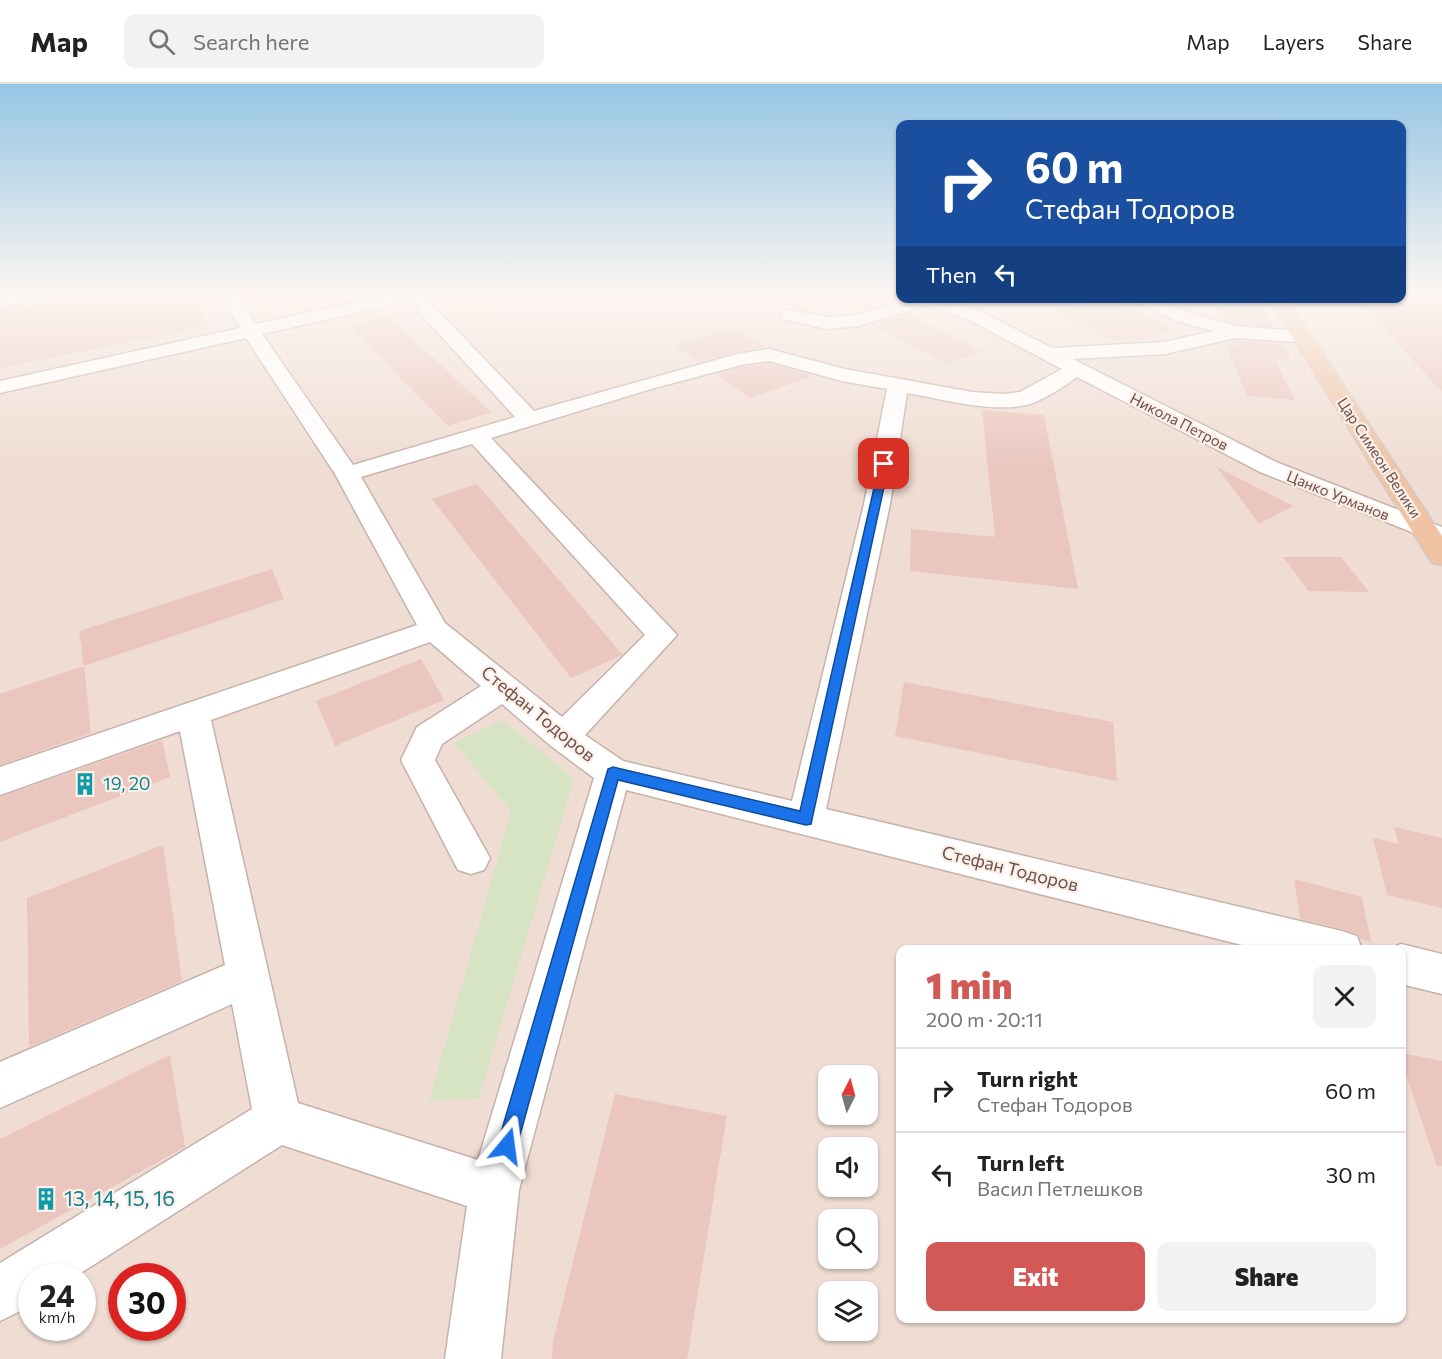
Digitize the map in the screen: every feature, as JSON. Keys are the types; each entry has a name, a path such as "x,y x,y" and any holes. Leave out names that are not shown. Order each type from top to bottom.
{"main road":[{"name":"Цар Симеон Велики","path":"1310,352 1434,534 1442,557"}],"street":[{"path":"0,387 159,352"},
{"name":"Стефан Тодоров","path":"265,352 347,474 434,630 563,737 613,773 1322,945"},
{"path":"470,352 529,419"},
{"name":"Никола Петров","path":"1045,352 1268,467"},
{"path":"1050,354 1098,352"},
{"path":"347,474 475,434 744,358 769,355 782,357 842,375 972,398 1003,400 1025,398 1055,383 1076,368"},
{"path":"806,819 877,504 898,385"},
{"path":"475,434 662,635 563,737"},
{"name":"Цанко Урманов","path":"1268,467 1434,534"},
{"path":"0,782 434,630"},
{"path":"471,858 418,760 429,736 503,687"},
{"path":"193,714 278,1120"},
{"path":"473,1359 494,1190 613,773"},
{"path":"1406,965 1442,974"},
{"path":"0,1085 248,976"},
{"path":"0,1294 278,1120 494,1190"}],"shaded area":[{"path":"0,352 1442,352 1442,1359 0,1359"}],"green space":[{"path":"502,720 574,779 479,1098 429,1101 511,811 454,743"}],"building":[{"path":"0,352 82,352 0,368"},
{"path":"375,352 427,352 491,412 448,426"},
{"path":"684,352 740,352 737,352 699,362"},
{"path":"923,352 982,352 947,364"},
{"path":"1229,352 1286,352 1291,361 1275,360 1295,400 1247,396"},
{"path":"1405,352 1442,352 1442,392"},
{"path":"769,363 813,376 750,398 716,374 745,366"},
{"path":"982,410 1044,415 1078,589 910,571 911,529 995,537"},
{"path":"1217,467 1293,506 1259,524"},
{"path":"477,484 622,655 571,678 432,499"},
{"path":"1283,557 1341,557 1369,592 1309,591"},
{"path":"272,569 284,599 84,666 79,631"},
{"path":"421,659 444,700 335,746 316,701"},
{"path":"84,666 91,733 0,765 0,694"},
{"path":"904,682 1113,722 1117,781 895,736"},
{"name":"19, 20","path":"162,740 170,777 0,842 0,797"},
{"path":"1394,827 1442,838 1442,908 1387,895 1373,838 1399,844"},
{"path":"163,845 182,981 29,1047 27,898"},
{"path":"1294,879 1362,897 1371,942 1343,929 1300,919"},
{"path":"1406,1054 1442,1061 1442,1166 1437,1166 1406,1075"},
{"name":"13, 14, 15, 16","path":"170,1055 185,1147 0,1249 0,1139"},
{"path":"615,1094 727,1116 687,1359 552,1359 553,1341"}],"place":[{"name":"19, 20","path":"85,784"},
{"name":"13, 14, 15, 16","path":"46,1199"}],"route":[{"path":"507,1146 613,773 806,819 884,464"}]}
